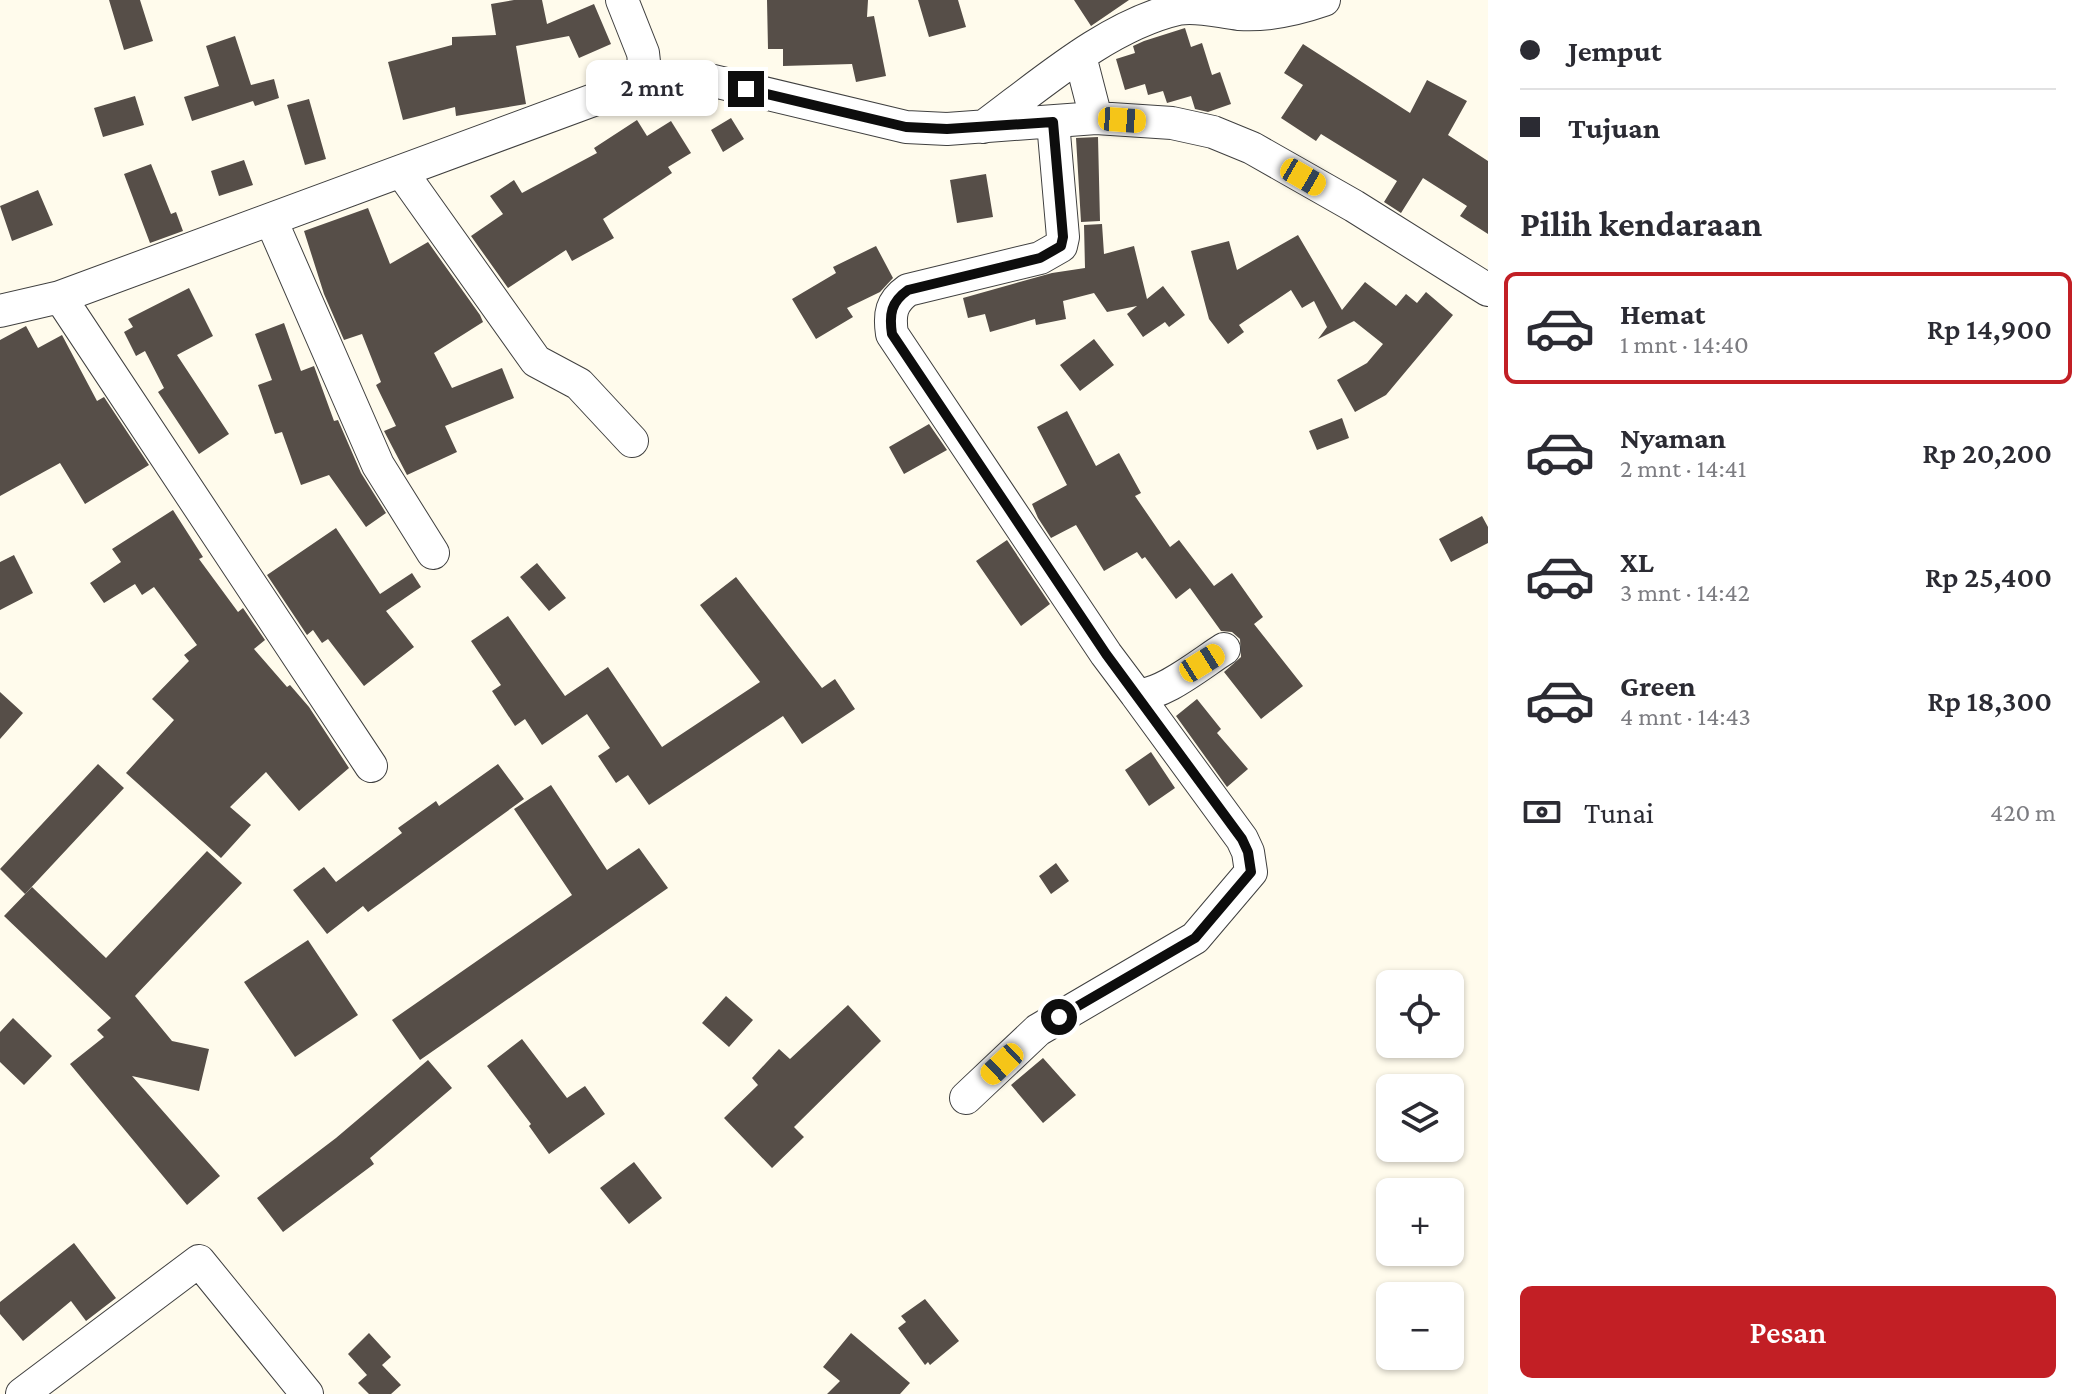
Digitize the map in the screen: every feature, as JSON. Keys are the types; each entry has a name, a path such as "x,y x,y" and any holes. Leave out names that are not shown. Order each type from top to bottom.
{"street":[{"path":"622,0 643,53 644,62 634,85"},
{"path":"983,127 1080,56 1144,20 1181,8 1243,14 1278,11 1324,0"},
{"path":"1080,56 1096,118"},
{"path":"0,311 60,297 634,85 677,78 701,78 906,127 983,127 1096,118 1172,123 1213,132 1252,148 1354,206 1488,290"},
{"path":"966,1098 1038,1030 1195,938 1251,872 1242,839 1106,654 892,334 889,318 898,297 908,290 1040,258 1061,246 1063,237 1053,122"},
{"path":"401,171 536,361 579,384 632,441"},
{"path":"271,220 378,465 433,553"},
{"path":"60,297 371,766"},
{"path":"1136,694 1145,695 1158,690 1224,649"},
{"path":"22,1394 199,1261 307,1394"}],"building":[{"path":"109,0 140,0 153,41 124,50"},
{"path":"542,0 547,24 594,4 611,44 579,58 569,36 516,46 526,104 456,116 455,107 403,120 388,62 452,45 452,37 496,35 491,4"},
{"path":"767,0 868,0 867,17 874,16 886,76 856,82 852,64 783,66 783,49 768,49"},
{"path":"918,0 958,0 966,27 929,37"},
{"path":"1074,0 1129,0 1091,26"},
{"path":"1185,28 1191,47 1202,43 1212,75 1220,72 1231,104 1208,112 1195,109 1191,96 1167,103 1163,91 1148,95 1145,84 1125,90 1116,59 1135,53 1133,46 1144,41"},
{"path":"235,36 251,85 274,79 279,98 255,106 253,101 192,121 184,97 219,86 206,46"},
{"path":"1303,44 1410,113 1427,80 1467,101 1448,135 1488,161 1488,234 1460,216 1467,206 1423,178 1401,213 1384,202 1397,181 1321,134 1316,141 1281,118 1303,85 1284,73"},
{"path":"135,96 144,125 103,137 94,108"},
{"path":"309,99 326,159 305,165 287,105"},
{"path":"731,118 744,139 723,152 711,130"},
{"path":"637,120 647,136 671,121 691,153 668,167 672,173 603,219 614,238 572,261 566,250 508,288 471,236 503,214 490,196 514,180 522,193 597,153 594,148"},
{"path":"1098,137 1100,221 1081,222 1076,138"},
{"path":"244,160 253,185 219,196 211,171"},
{"path":"151,164 171,214 176,212 183,231 150,243 124,174"},
{"path":"986,174 993,217 957,223 950,180"},
{"path":"38,190 53,225 12,241 0,206"},
{"path":"368,208 390,264 428,242 480,315 483,322 434,353 452,388 502,368 514,398 445,426 457,452 407,475 384,431 396,426 376,385 381,382 362,334 344,340 324,294 304,231"},
{"path":"1102,224 1104,254 1134,246 1147,299 1163,286 1185,315 1169,327 1165,322 1143,337 1127,314 1137,306 1107,312 1094,293 1063,301 1066,319 1036,325 1035,319 990,332 985,314 968,318 963,298 1052,273 1085,268 1084,225"},
{"path":"1298,235 1342,310 1365,282 1396,306 1406,294 1417,303 1426,292 1453,315 1386,395 1355,412 1337,380 1367,363 1383,344 1354,321 1318,339 1327,327 1314,301 1302,308 1291,290 1239,325 1244,332 1228,344 1209,319 1191,251 1229,241 1237,270"},
{"path":"876,246 893,278 880,292 847,308 853,317 816,339 792,299 836,273 833,267"},
{"path":"189,288 213,336 177,355 229,434 199,454 158,392 164,388 145,351 136,356 124,332 133,327 128,319"},
{"path":"284,323 301,371 314,366 334,421 338,420 361,473 386,513 366,527 329,475 301,485 282,432 275,434 258,385 272,380 255,334"},
{"path":"26,326 38,348 62,335 97,401 104,397 149,465 85,504 60,463 0,496 0,340"},
{"path":"1094,339 1114,365 1080,391 1060,365"},
{"path":"1067,411 1096,466 1119,453 1141,493 1135,496 1170,547 1179,540 1214,586 1232,573 1263,617 1254,624 1303,686 1261,719 1224,672 1241,657 1240,639 1232,632 1221,631 1190,588 1176,599 1145,557 1142,559 1137,552 1104,571 1076,525 1051,538 1038,518 1032,504 1067,485 1037,427"},
{"path":"1342,418 1349,438 1317,450 1309,431"},
{"path":"929,424 947,450 904,474 889,447"},
{"path":"173,510 203,557 199,559 238,612 243,608 265,640 254,649 309,707 349,768 299,811 266,772 230,807 251,825 221,858 126,773 174,720 152,699 189,661 184,655 197,645 154,587 142,595 135,584 104,603 90,583 121,562 112,549"},
{"path":"1482,516 1488,527 1488,543 1451,562 1439,539"},
{"path":"336,528 380,594 412,573 421,587 386,611 414,647 364,686 328,639 322,643 313,630 307,635 267,575"},
{"path":"1007,540 1050,604 1021,626 976,561"},
{"path":"14,555 33,593 0,610 0,562"},
{"path":"537,563 566,598 549,611 520,577"},
{"path":"736,577 822,688 835,679 855,709 802,744 783,716 649,805 628,775 616,783 598,756 610,748 587,714 542,745 525,719 515,726 492,691 501,685 471,641 508,616 565,696 608,667 662,747 760,682 700,605"},
{"path":"0,692 23,713 0,739"},
{"path":"1197,699 1221,729 1217,733 1248,769 1227,787 1176,716"},
{"path":"1151,752 1175,788 1149,806 1125,770"},
{"path":"98,764 124,788 25,894 0,869"},
{"path":"498,764 524,799 368,912 363,906 327,934 293,890 324,867 336,882 402,833 398,828 436,801 439,806"},
{"path":"551,785 607,870 639,848 668,888 420,1060 392,1020 572,895 514,809"},
{"path":"207,851 242,883 135,996 172,1041 209,1049 199,1091 132,1076 220,1176 187,1205 70,1064 104,1037 97,1030 111,1018 4,916 32,887 106,958"},
{"path":"1056,863 1069,881 1051,894 1039,876"},
{"path":"308,940 358,1015 295,1057 244,982"},
{"path":"726,996 753,1020 729,1047 702,1023"},
{"path":"848,1005 881,1041 794,1127 804,1137 772,1168 724,1118 758,1085 752,1078 779,1049 790,1059"},
{"path":"13,1018 52,1056 24,1085 0,1062 0,1032"},
{"path":"522,1039 567,1098 585,1086 605,1114 549,1154 529,1126 531,1124 487,1066"},
{"path":"1043,1058 1076,1095 1043,1123 1011,1085"},
{"path":"428,1060 452,1088 370,1158 374,1164 283,1232 257,1198 336,1138"},
{"path":"634,1162 662,1198 629,1224 600,1188"},
{"path":"74,1243 116,1298 86,1321 71,1301 23,1341 0,1314 0,1302"},
{"path":"925,1299 959,1341 930,1365 928,1362 925,1365 898,1328 906,1322 901,1316"},
{"path":"369,1333 391,1357 382,1365 401,1385 391,1394 369,1394 358,1383 367,1375 348,1354"},
{"path":"851,1333 910,1383 900,1394 827,1394 840,1381 823,1367"}],"route":[{"path":"746,89 906,127 947,129 1053,122 1063,237 1061,246 1040,258 908,290 898,297 893,306 889,318 892,334 1106,654 1242,839 1251,872 1195,938 1059,1017"}]}
